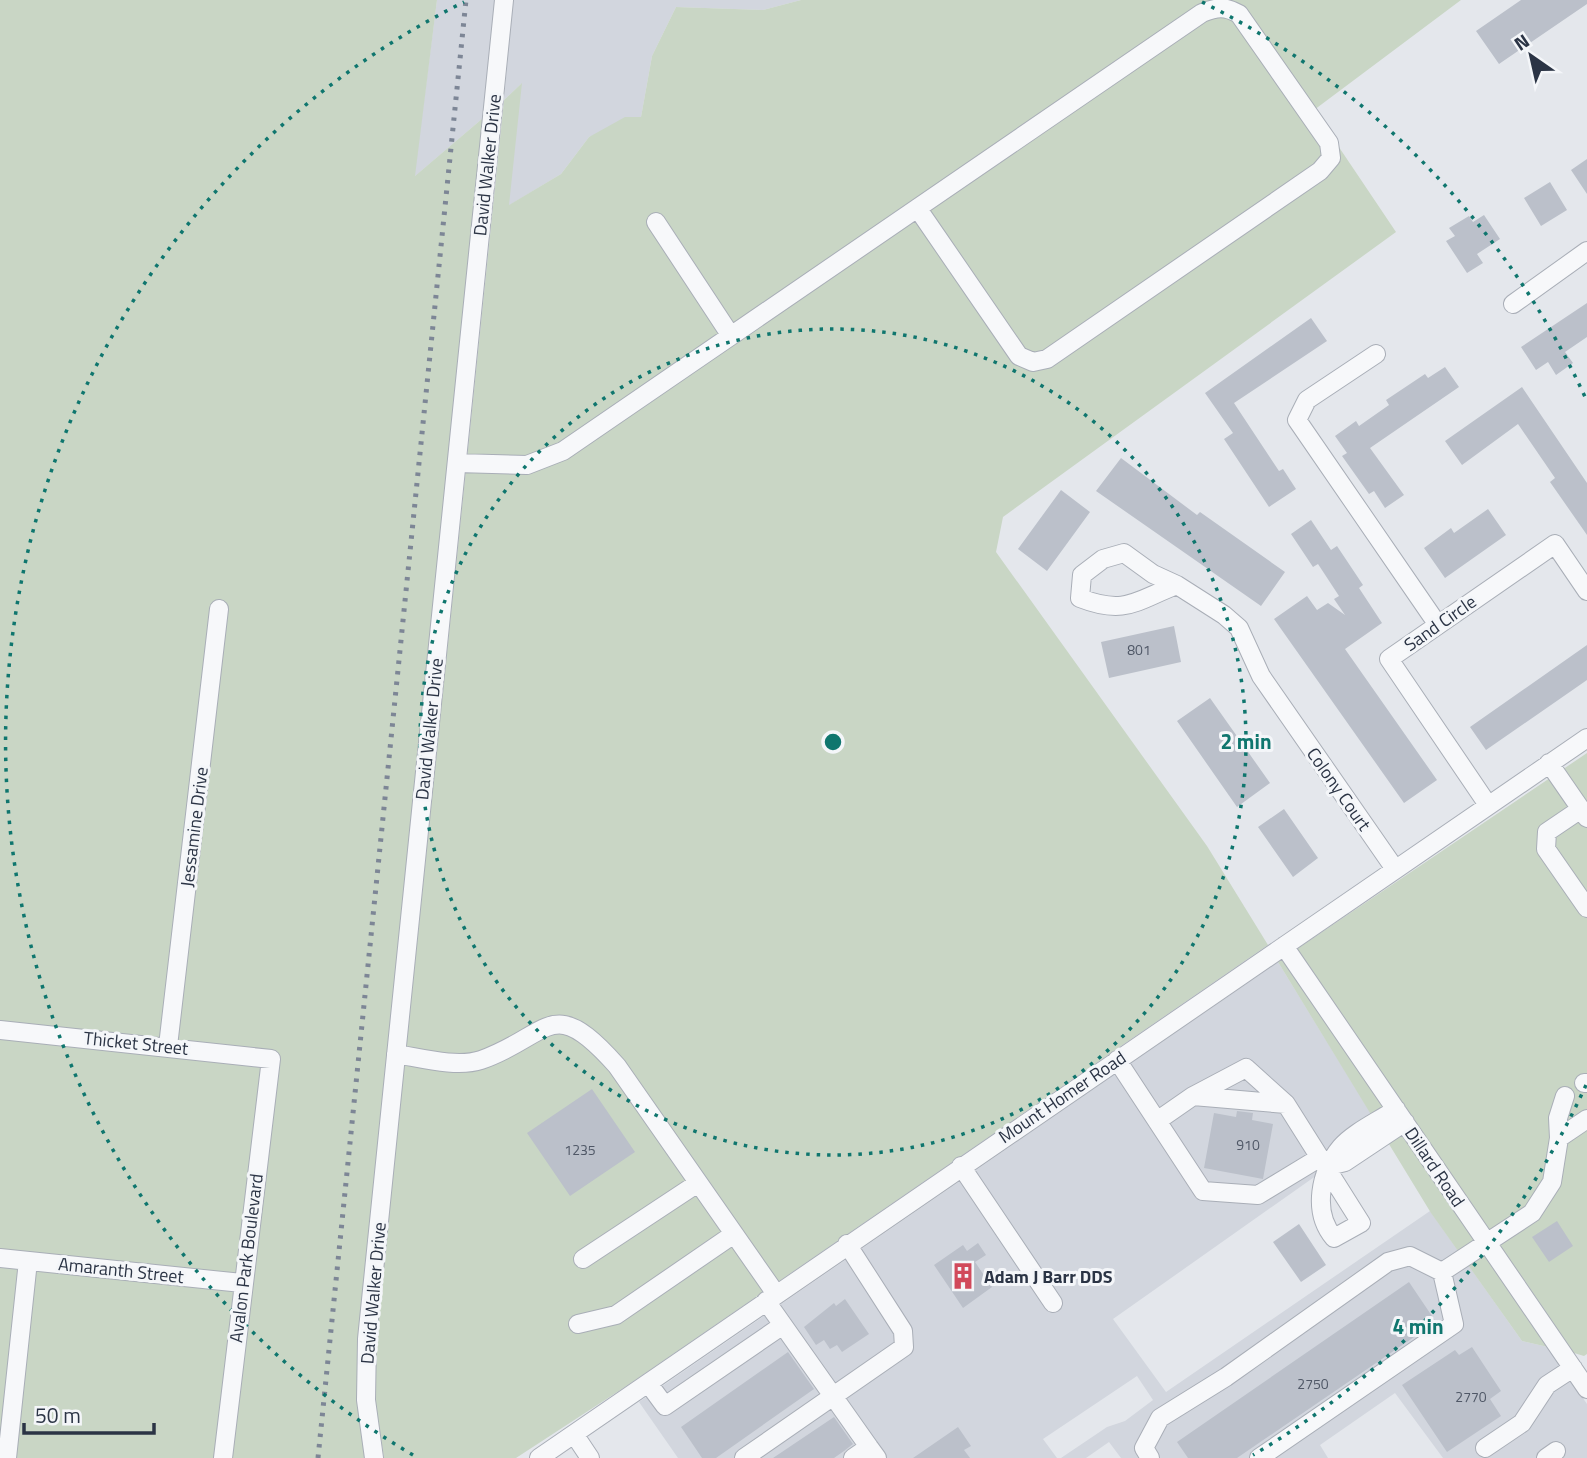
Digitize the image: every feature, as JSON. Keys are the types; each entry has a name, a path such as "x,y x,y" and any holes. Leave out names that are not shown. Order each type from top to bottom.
{"street":[{"name":"David Walker Drive","path":"374,1458 366,1400 367,1339 504,0"},
{"path":"457,463 527,465 545,461 564,451 1202,13 1216,7 1228,8 1239,14 1329,143 1331,158 1320,171 1047,359 1033,362 1019,356 918,209"},
{"path":"656,222 731,336"},
{"path":"1513,304 1587,251"},
{"path":"1376,354 1307,400 1297,420 1438,625"},
{"name":"Sand Circle","path":"1488,805 1389,659 1555,544 1587,590"},
{"name":"Colony Court","path":"1177,585 1140,604 1101,606 1080,598 1082,575 1103,559 1124,553 1153,575 1177,585 1239,628 1261,676 1395,869"},
{"name":"Jessamine Drive","path":"168,1046 219,609"},
{"name":"Mount Homer Road","path":"539,1458 1587,738"},
{"path":"1549,763 1584,814 1547,832 1546,849 1587,908"},
{"name":"Dillard Road","path":"1284,946 1587,1389"},
{"path":"396,1055 479,1061 541,1027 564,1024 592,1038 617,1066 734,1234 771,1298 783,1325 873,1452 853,1458"},
{"name":"Thicket Street","path":"0,1030 271,1059"},
{"name":"Avalon Park Boulevard","path":"223,1458 271,1059"},
{"path":"1117,1060 1193,1181 1203,1191 1258,1195 1325,1165 1345,1162 1400,1116"},
{"path":"1157,1121 1193,1096 1245,1068 1286,1104 1325,1165"},
{"path":"1193,1096 1286,1104"},
{"path":"1442,1272 1532,1213 1544,1199 1552,1182 1559,1138 1558,1118 1565,1096"},
{"path":"1559,1138 1587,1119"},
{"path":"961,1166 1053,1303"},
{"path":"583,1259 698,1183"},
{"path":"578,1324 616,1315 734,1234"},
{"path":"744,1458 904,1347 906,1341 903,1331 847,1244"},
{"path":"1150,1458 1144,1447 1160,1418 1226,1377 1388,1262 1410,1256 1442,1272"},
{"name":"Amaranth Street","path":"0,1258 242,1283"},
{"path":"7,1458 28,1261"},
{"path":"1259,1458 1454,1324 1442,1272"},
{"path":"648,1383 665,1406 783,1325"},
{"path":"1485,1448 1522,1423 1547,1385 1573,1368"},
{"path":"573,1434 590,1458"}],"shaded area":[{"path":"437,0 495,0 483,118 414,177"},
{"path":"513,0 801,0 763,10 676,7 652,56 641,117 589,137 561,174 508,206 521,84 504,100"},
{"path":"1278,962 1381,1130 1113,1319 1166,1392 1430,1211 1522,1341 1548,1347 1587,1404 1587,1458 1443,1458 1395,1393 1320,1445 1328,1458 1121,1458 1109,1442 1086,1458 1061,1458 1107,1427 1125,1421 1153,1400 1137,1376 1043,1439 1057,1458 678,1458 639,1402"}],"green space":[{"path":"0,0 437,0 415,176 483,118 358,1337 357,1398 365,1458 0,1458"},
{"path":"801,0 1461,0 1314,110 1396,232 1003,517 996,552 1207,846 1268,945 628,1385 516,1458 384,1458 375,1400 376,1341 504,100 522,83 509,205 561,174 589,137 625,117 641,117 652,56 676,7 763,10"},
{"path":"1587,753 1587,1354 1584,1356 1574,1353 1297,949"},
{"path":"1282,959 1548,1347 1522,1341 1431,1213 1278,962"}],"building":[{"path":"1521,0 1587,0 1587,4 1499,64 1476,31"},
{"path":"1587,159 1587,194 1571,170"},
{"path":"1550,182 1567,210 1541,226 1524,198"},
{"path":"1484,215 1500,239 1477,254 1483,263 1467,273 1446,241 1455,236 1449,228 1469,216 1473,222"},
{"path":"1587,303 1587,337 1565,352 1573,363 1556,375 1548,362 1536,370 1521,347"},
{"path":"1311,318 1327,341 1234,403 1279,471 1283,469 1296,489 1269,507 1224,439 1233,433 1205,393"},
{"path":"1445,367 1459,387 1370,448 1404,495 1385,508 1374,491 1369,494 1342,456 1347,453 1335,436 1356,421 1359,426 1389,405 1386,400 1425,374 1428,378"},
{"path":"1522,387 1587,483 1587,535 1550,482 1555,478 1518,424 1462,465 1445,441"},
{"path":"1121,458 1197,515 1200,512 1285,572 1261,606 1096,491"},
{"path":"1061,490 1090,512 1047,571 1018,549"},
{"path":"1488,509 1506,535 1445,578 1424,548 1451,528 1454,533"},
{"path":"1311,520 1331,550 1337,546 1363,585 1359,588 1382,623 1345,649 1437,780 1404,803 1274,619 1307,596 1317,610 1328,603 1345,615 1334,599 1339,596 1318,564 1313,567 1291,534"},
{"path":"1174,626 1181,662 1109,678 1101,642"},
{"path":"1587,645 1587,680 1486,750 1470,727"},
{"path":"1210,698 1270,783 1237,807 1177,721"},
{"path":"1284,809 1318,858 1293,877 1258,827"},
{"path":"592,1089 635,1152 570,1196 527,1133"},
{"path":"1237,1111 1253,1113 1252,1120 1273,1124 1263,1179 1204,1168 1214,1113 1236,1117"},
{"path":"1557,1221 1573,1246 1549,1262 1532,1237"},
{"path":"1299,1224 1326,1265 1301,1282 1273,1242"},
{"name":"Adam J Barr DDS","path":"978,1243 986,1255 975,1262 992,1287 963,1308 934,1265 963,1245 967,1251"},
{"path":"1409,1282 1436,1322 1237,1458 1188,1458 1177,1442"},
{"path":"845,1299 869,1334 842,1352 837,1345 830,1349 824,1340 816,1345 804,1327 834,1303 836,1306"},
{"path":"1472,1347 1501,1391 1490,1399 1501,1416 1447,1452 1402,1385 1455,1350 1459,1355"},
{"path":"788,1352 814,1389 716,1458 702,1458 681,1427"},
{"path":"834,1417 853,1444 834,1458 773,1458"},
{"path":"958,1427 971,1446 964,1450 970,1458 913,1458"}],"railway":[{"path":"318,1458 466,0"}],"place":[{"name":"Adam J Barr DDS","path":"963,1276"}]}
